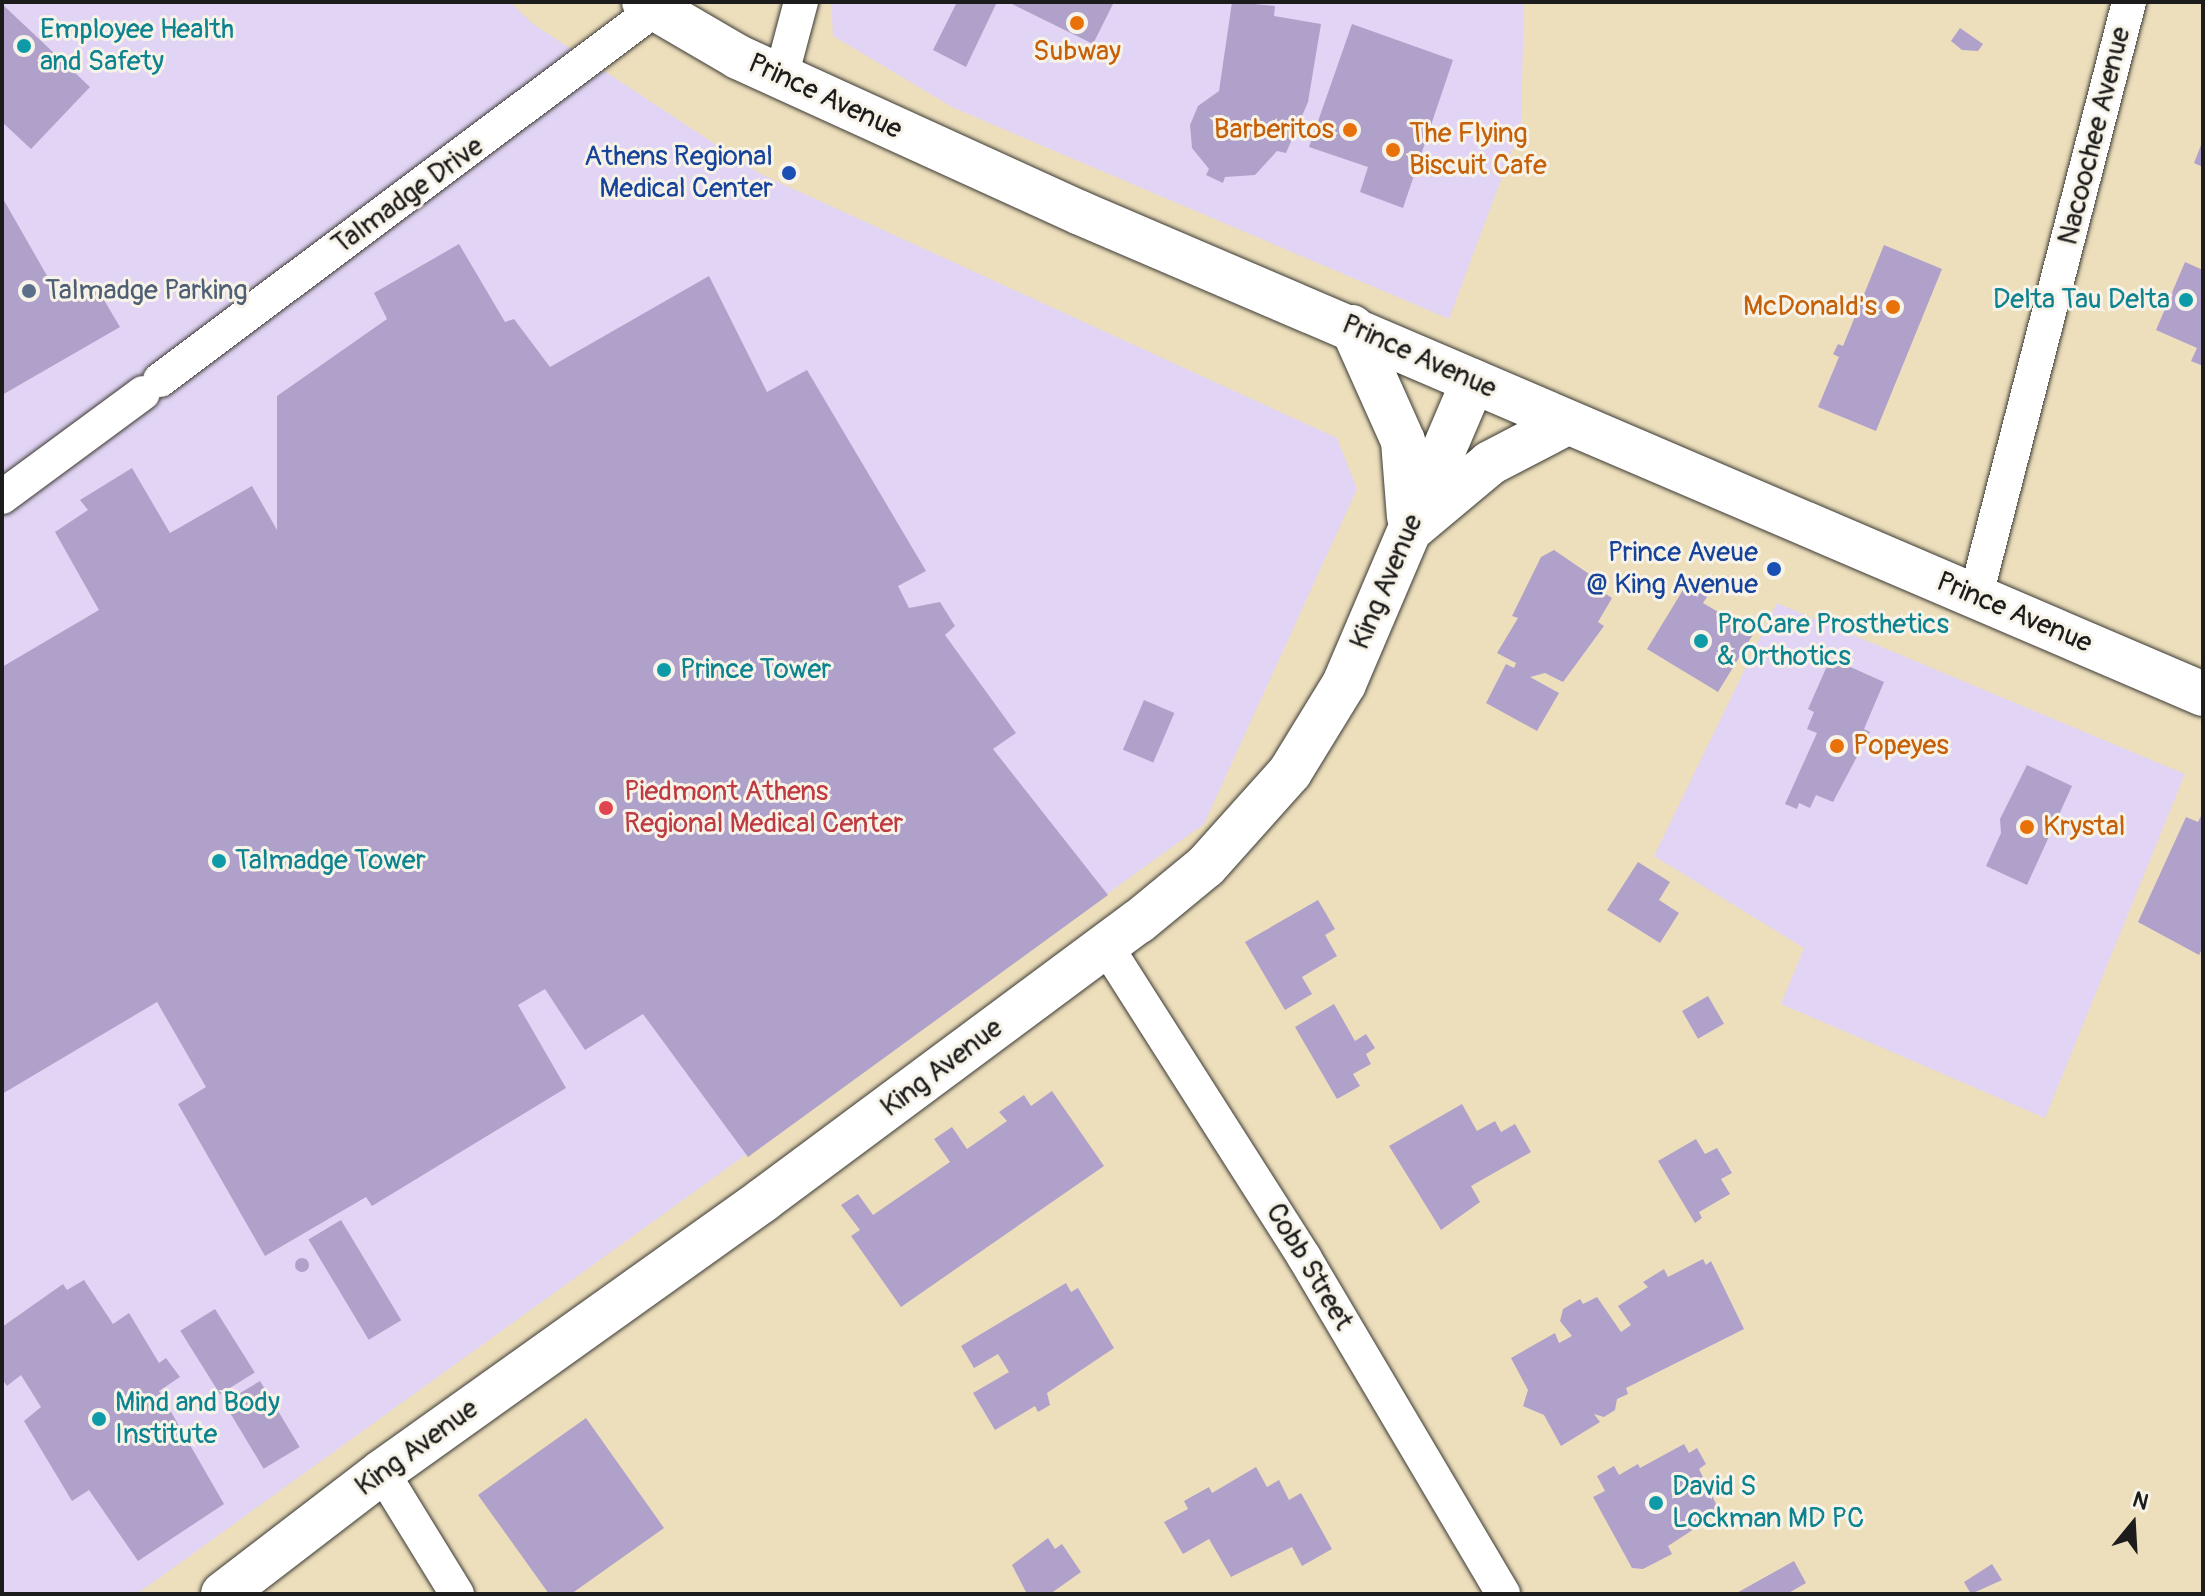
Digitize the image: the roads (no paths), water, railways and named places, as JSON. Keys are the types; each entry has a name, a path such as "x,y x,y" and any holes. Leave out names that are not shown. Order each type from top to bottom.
{"main road":[{"name":"Prince Avenue","path":"649,6 781,77 1078,212 2203,694"},
{"path":"1352,327 1403,441 1409,475 1409,531"},
{"name":"King Avenue","path":"223,1594 382,1472 763,1200 1106,946 1206,866 1290,772 1344,684 1473,381"},
{"path":"1409,531 1490,463 1567,423"}],"street":[{"path":"781,77 801,2"},
{"name":"Nacoochee Avenue","path":"1976,595 2129,2"},
{"name":"Talmadge Drive","path":"2,497 152,387 649,6"},
{"name":"Cobb Street","path":"1106,946 1304,1257 1503,1594"},
{"path":"382,1472 457,1594"}],"place":[{"name":"Subway","path":"1077,23"},
{"name":"Employee Health and Safety","path":"24,46"},
{"name":"Barberitos","path":"1350,130"},
{"name":"The Flying Biscuit Cafe","path":"1393,150"},
{"name":"Athens Regional Medical Center","path":"789,173"},
{"name":"Talmadge Parking","path":"29,291"},
{"name":"Delta Tau Delta","path":"2186,300"},
{"name":"McDonald's","path":"1893,307"},
{"name":"Prince Aveue @ King Avenue","path":"1774,569"},
{"name":"ProCare Prosthetics & Orthotics","path":"1701,641"},
{"name":"Prince Tower","path":"664,670"},
{"name":"Popeyes","path":"1837,746"},
{"name":"Piedmont Athens Regional Medical Center","path":"606,808"},
{"name":"Krystal","path":"2027,827"},
{"name":"Talmadge Tower","path":"219,861"},
{"name":"Mind and Body Institute","path":"99,1419"},
{"name":"David S Lockman MD PC","path":"1656,1503"}]}
